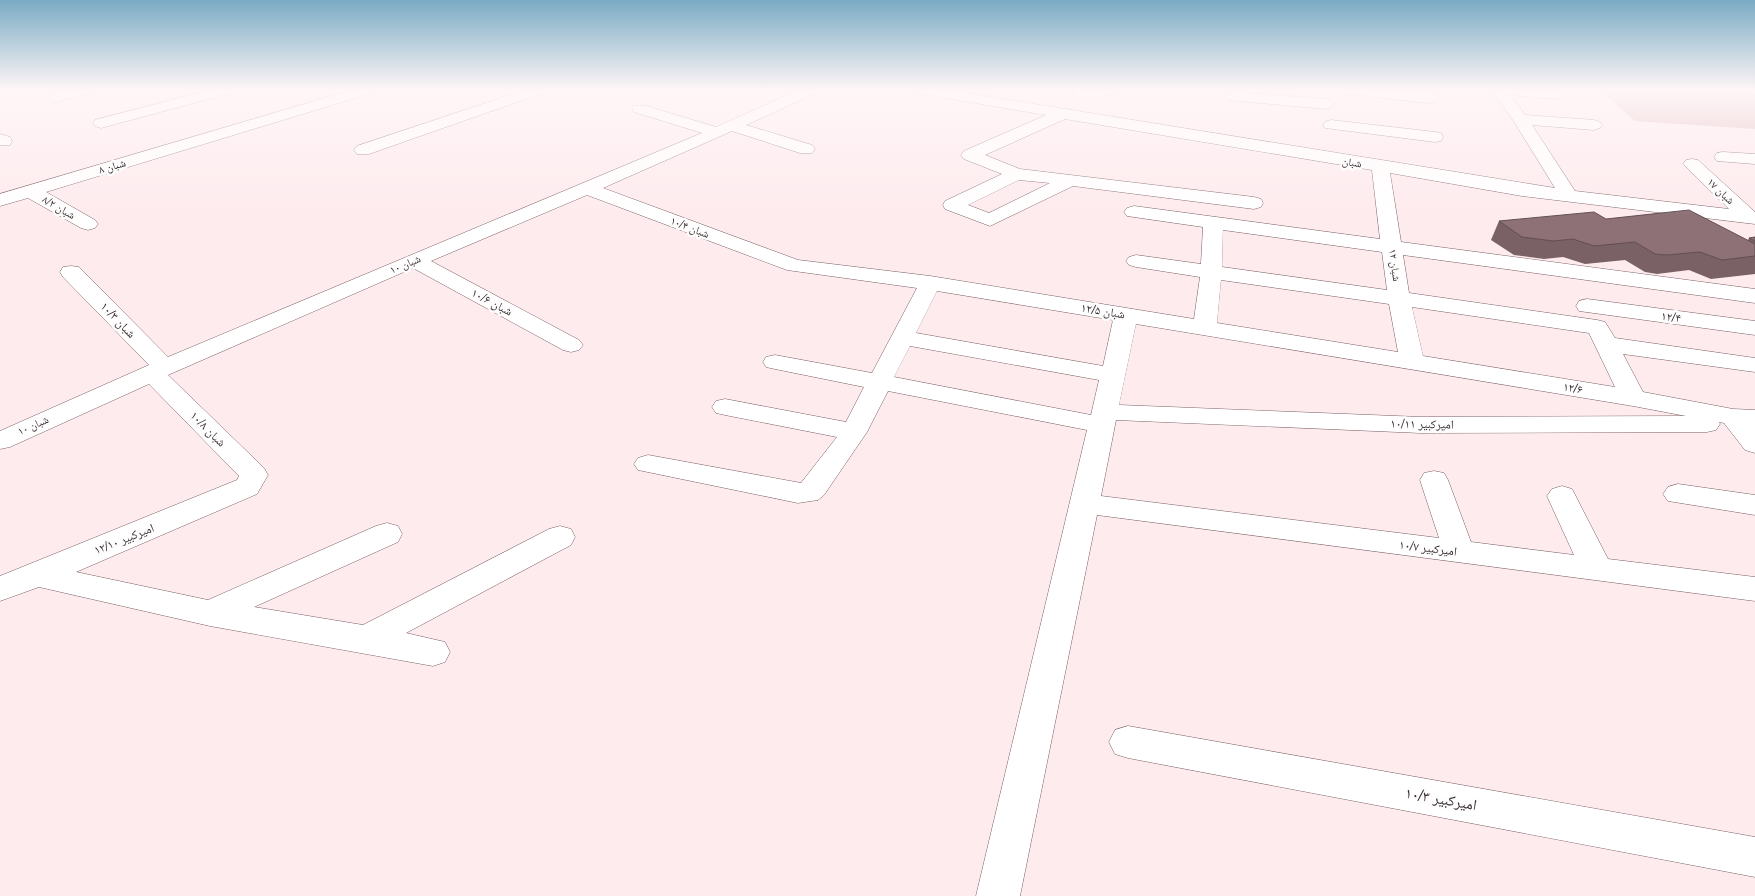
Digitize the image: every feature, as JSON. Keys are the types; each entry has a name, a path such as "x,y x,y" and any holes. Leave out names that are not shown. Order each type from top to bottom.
{"street":[{"name":"۸ شبان","path":"0,200 227,132"},
{"path":"363,150 416,132"},
{"name":"۱۰ شبان","path":"0,441 158,370 717,132"},
{"path":"736,132 806,149"},
{"path":"1022,132 970,155 1017,174 1254,203"},
{"name":"شبان","path":"1174,132 1522,190 1752,218"},
{"path":"1333,132 1339,160"},
{"path":"1390,132 1435,137"},
{"path":"1528,132 1568,196"},
{"path":"1722,157 1755,160"},
{"name":"۱۷ شبان","path":"1692,164 1752,218"},
{"name":"۱۲ شبان","path":"1380,166 1400,299 1412,363"},
{"path":"1017,174 952,205 990,220 1070,180"},
{"name":"۱۰/۴ شبان","path":"586,188 794,266"},
{"name":"۸/۲ شبان","path":"30,191 88,224"},
{"path":"1134,212 1755,296"},
{"path":"1205,328 1211,272 1213,222"},
{"name":"۱۰/۶ شبان","path":"414,260 571,345"},
{"path":"1136,261 1400,299 1755,365"},
{"name":"۱۲/۵ شبان","path":"794,266 930,283 1412,363"},
{"path":"1569,270 1633,398"},
{"name":"۱۰/۳ شبان","path":"71,272 158,370"},
{"path":"648,464 798,493 808,492 814,488 854,432 930,283"},
{"name":"۱۲/۴","path":"1587,306 1755,328"},
{"path":"998,896 1126,315"},
{"path":"902,338 995,361 1113,375"},
{"name":"۱۰/۱۱ امیرکبیر","path":"774,362 880,381 975,411 1104,418 1421,425 1746,426"},
{"name":"۱۲/۶","path":"1412,363 1633,398 1746,426"},
{"name":"۱۰/۸ شبان","path":"158,370 254,475 247,487"},
{"path":"725,407 854,432"},
{"path":"1434,480 1460,552"},
{"name":"۱۲/۱۰ امیرکبیر","path":"0,589 247,487"},
{"path":"1678,494 1755,505"},
{"path":"1562,496 1597,569"},
{"name":"۱۰/۷ امیرکبیر","path":"1102,506 1755,589"},
{"path":"210,613 387,534"},
{"path":"366,639 560,537"},
{"path":"37,575 210,613 433,652"},
{"name":"۱۰/۳ امیرکبیر","path":"1128,742 1755,857"}],"building":[{"path":"1689,210 1755,244 1755,256 1722,260 1700,252 1667,255 1655,254 1635,242 1594,246 1573,239 1553,241 1522,237 1499,221 1594,212 1606,219"}]}
